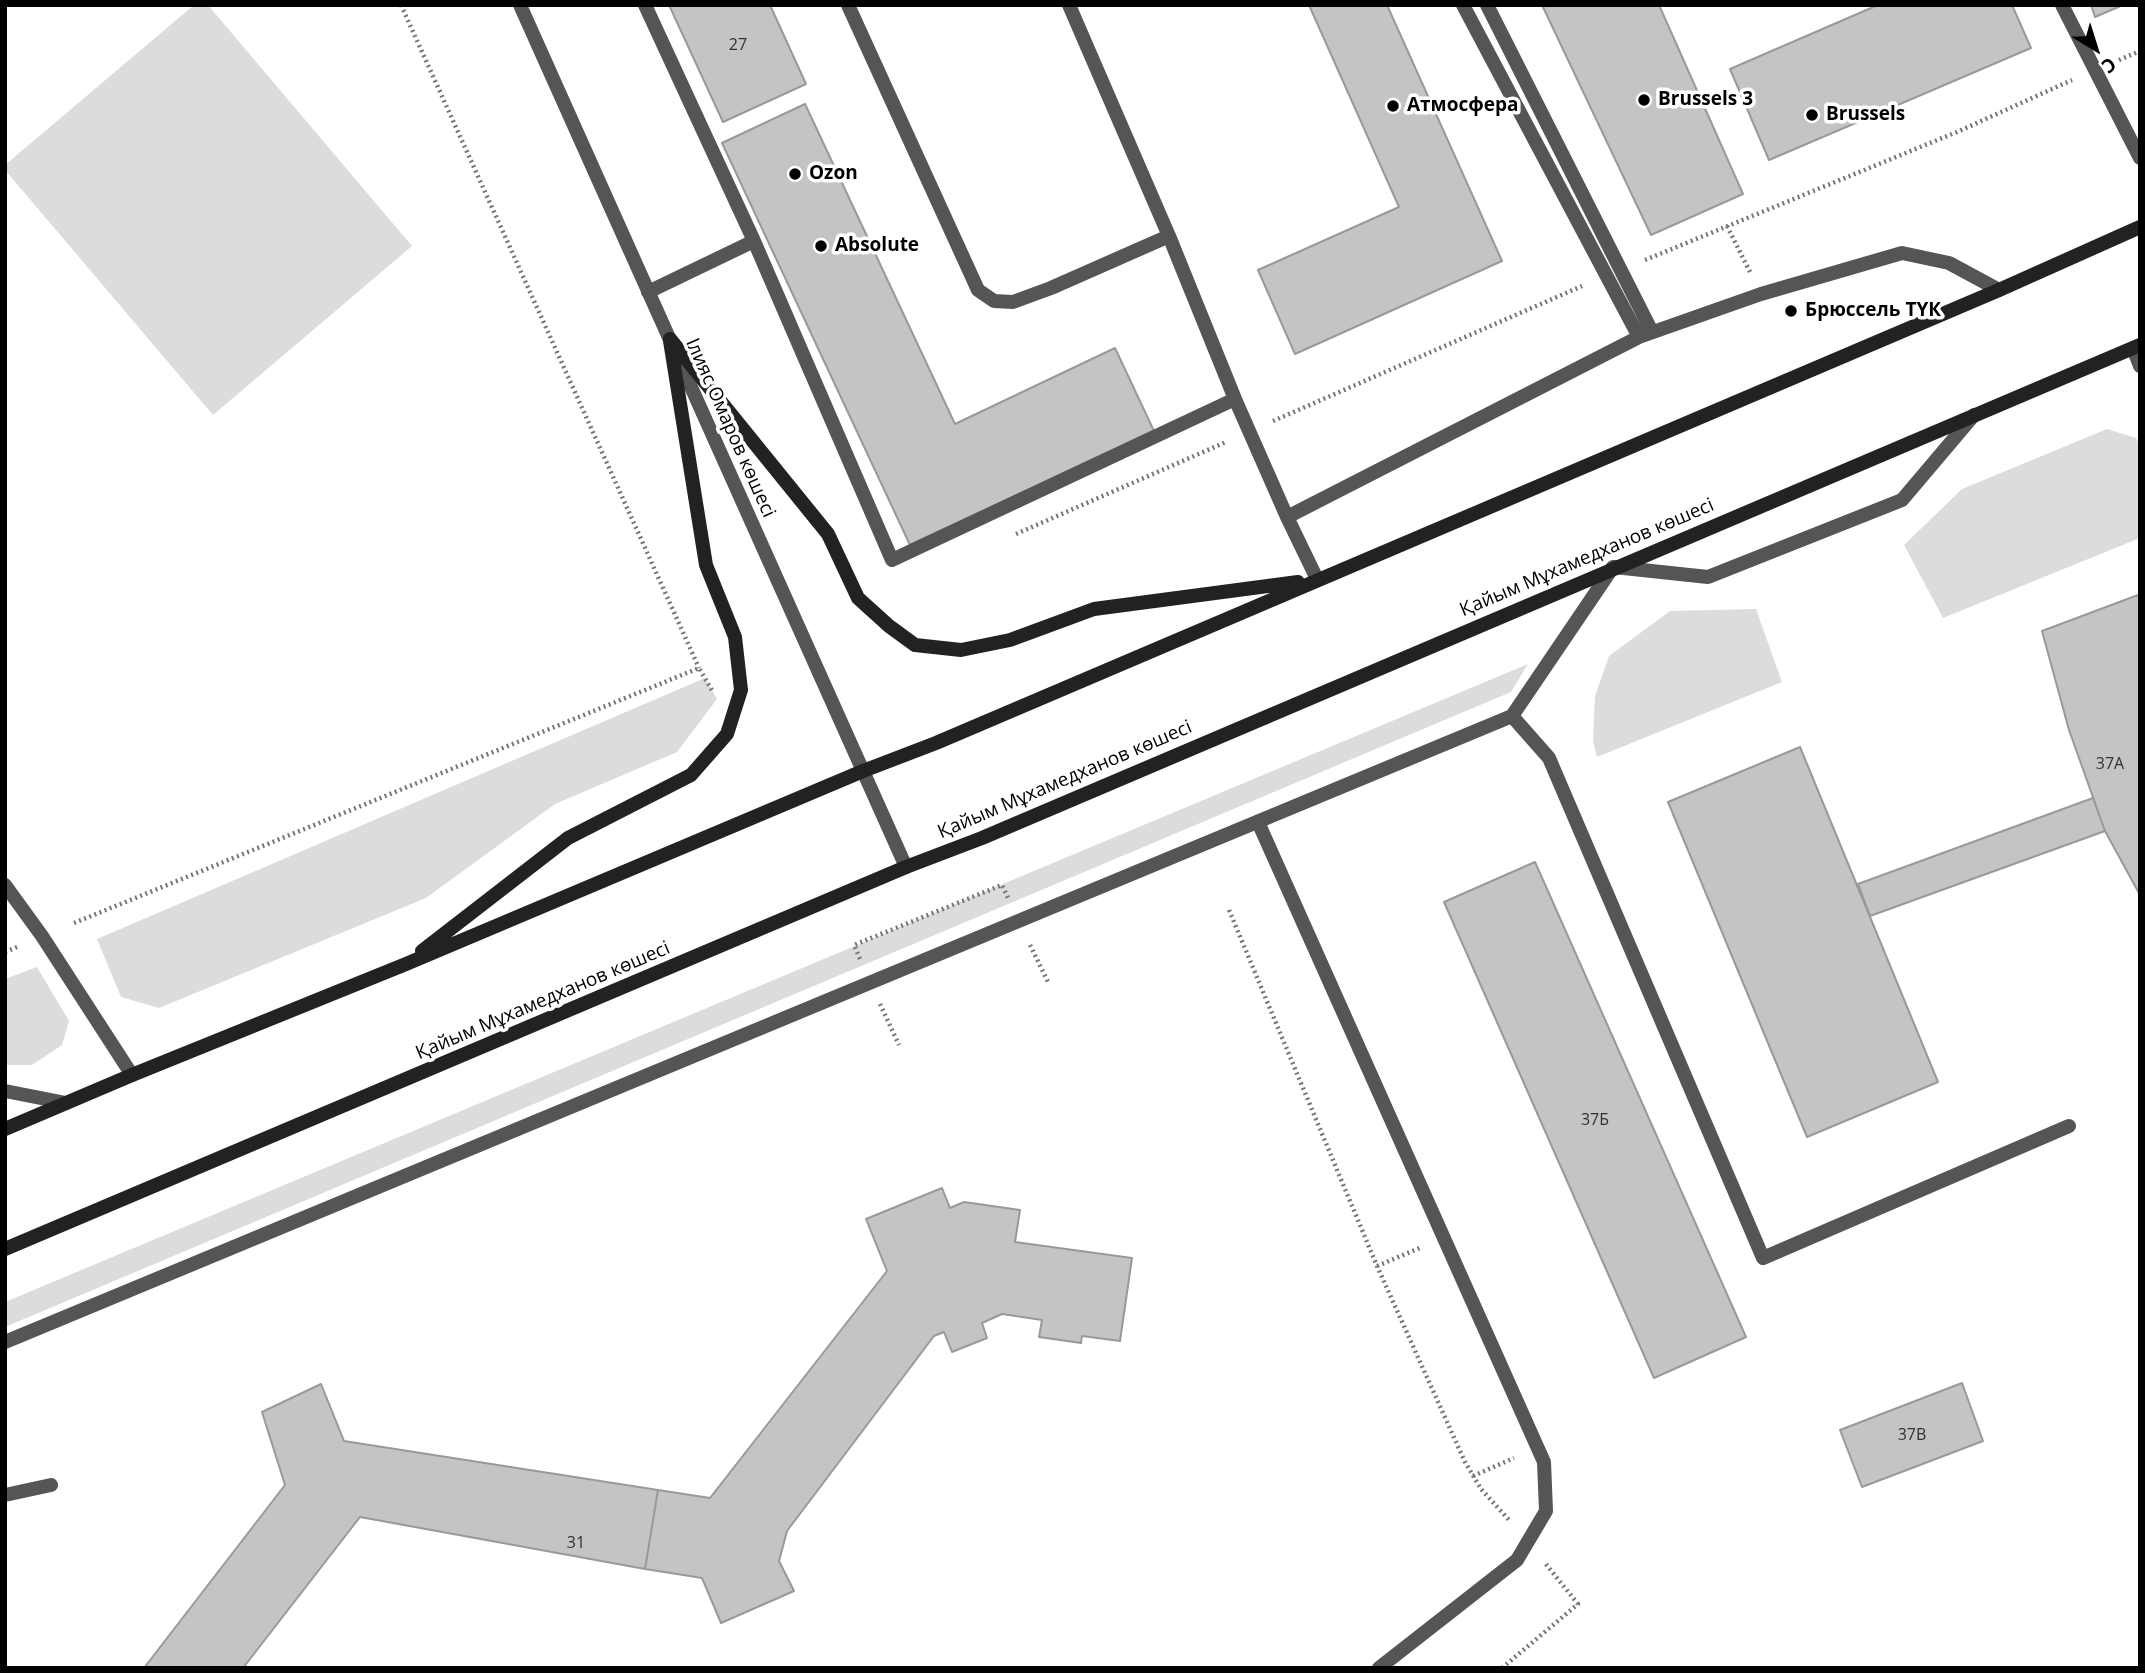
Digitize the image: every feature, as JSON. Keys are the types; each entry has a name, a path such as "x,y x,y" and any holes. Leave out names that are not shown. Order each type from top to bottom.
{"main road":[{"path":"5,1129 936,743 1999,290 2140,227"},
{"path":"670,340 828,534 858,598 915,645 961,650 1010,640 1094,609 1317,579"},
{"path":"406,964 568,838 691,775 727,734 741,691 735,637 706,565 670,340"},
{"name":"Қайым Мұхамедханов көшесі","path":"5,1249 906,867 982,838 2137,346"}],"street":[{"name":"Ілияс Омаров көшесі","path":"520,5 906,867"},
{"path":"645,5 754,241 892,561 1235,399"},
{"path":"848,5 978,290 994,302 1013,302 1052,288 1169,236"},
{"path":"1069,5 1169,236 1235,399 1317,579"},
{"path":"1462,5 1606,275 1646,335"},
{"path":"1487,5 1620,270 1646,335"},
{"path":"2063,5 2140,158"},
{"path":"648,292 754,241"},
{"path":"1287,517 1646,335 1761,294 1902,253 1949,263 1999,290"},
{"path":"2137,346 2140,366"},
{"path":"5,1342 1512,716 1613,567 1708,577 1902,500 1974,415"},
{"path":"1512,716 1549,758 1763,1258 2069,1126"},
{"path":"1258,822 1544,1462 1546,1511 1517,1560 1379,1668"},
{"path":"5,885 42,936 132,1075"},
{"path":"5,1090 66,1103"},
{"path":"5,1495 51,1485"}],"path":[{"path":"401,5 699,668 717,699"},
{"path":"1620,270 1956,132 2140,51"},
{"path":"1727,226 1750,272"},
{"path":"1008,538 1606,275"},
{"path":"74,923 699,668"},
{"path":"854,945 1002,885"},
{"path":"1229,911 1377,1266 1473,1476 1578,1604 1502,1668"},
{"path":"1029,944 1049,984"},
{"path":"879,1002 899,1045"},
{"path":"1377,1266 1444,1237"},
{"path":"1473,1476 1537,1447"}],"shaded area":[{"path":"194,5 208,5 412,246 213,415 5,170 5,165"},
{"path":"2107,429 2136,438 2140,446 2140,538 1943,618 1904,545 1962,489"},
{"path":"1756,609 1782,682 1597,757 1593,741 1595,696 1609,656 1670,611"},
{"path":"1528,664 1511,692 5,1327 5,1302"},
{"path":"705,678 717,699 677,752 555,804 426,898 159,1008 121,997 97,939"},
{"path":"37,967 69,1021 62,1045 32,1065 5,1065 5,979"}],"building":[{"path":"669,5 770,5 806,84 723,122"},
{"name":"Атмосфера","path":"1309,5 1387,5 1502,261 1295,354 1258,270 1399,207"},
{"name":"Brussels 3","path":"1542,5 1659,5 1743,194 1651,235"},
{"name":"Brussels","path":"1878,5 2012,5 2031,48 1769,160 1730,69"},
{"path":"2091,5 2123,5 2095,17"},
{"name":"Absolute","path":"805,104 955,424 1115,348 1154,431 910,545 722,143"},
{"path":"2138,595 2140,895 2105,831 2069,730 2042,631"},
{"path":"1800,747 1938,1082 1807,1137 1668,802"},
{"path":"2093,798 2105,831 1870,916 1858,884"},
{"path":"1535,862 1746,1337 1654,1378 1444,902"},
{"path":"942,1188 950,1208 964,1202 1020,1210 1015,1242 1132,1258 1120,1341 1082,1336 1081,1343 1039,1337 1042,1320 1002,1314 982,1323 987,1338 952,1352 944,1332 934,1336 787,1531 779,1561 794,1591 721,1623 702,1578 645,1569 658,1490 710,1498 887,1271 866,1219"},
{"path":"1962,1383 1983,1441 1862,1487 1840,1430"},
{"path":"321,1384 344,1441 658,1490 645,1569 360,1517 243,1668 144,1668 285,1485 262,1412"}],"place":[{"name":"Brussels 3","path":"1644,100"},
{"name":"Атмосфера","path":"1393,106"},
{"name":"Brussels","path":"1812,115"},
{"name":"Ozon","path":"795,174"},
{"name":"Absolute","path":"821,246"},
{"name":"Брюссель ТҮК","path":"1791,311"}]}
